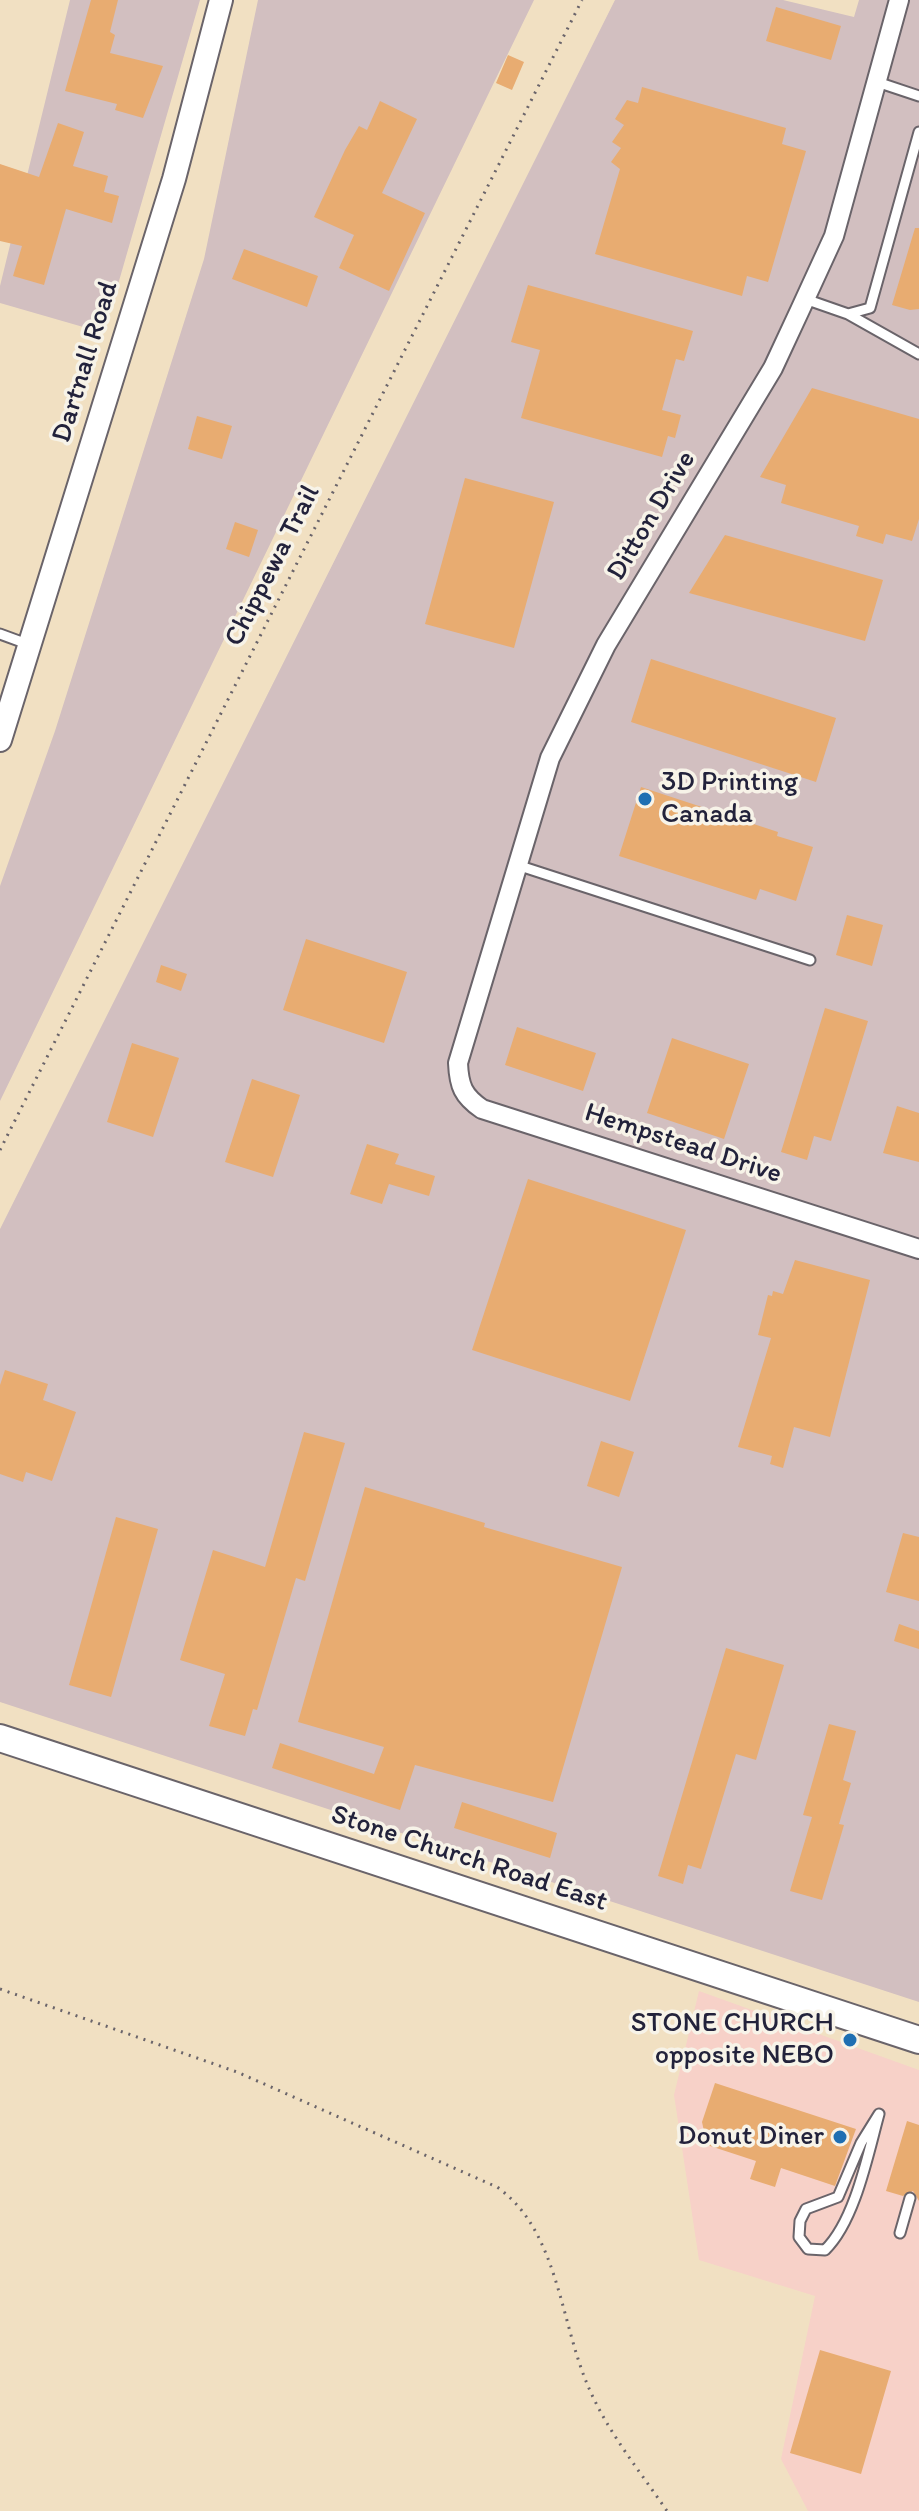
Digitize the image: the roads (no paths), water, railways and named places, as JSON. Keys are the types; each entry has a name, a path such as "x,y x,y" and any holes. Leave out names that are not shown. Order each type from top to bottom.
{"main road":[{"name":"Stone Church Road East","path":"0,1738 919,2040"}],"street":[{"name":"Dartnall Road","path":"0,740 174,179 221,0"},
{"name":"Ditton Drive","path":"458,1063 550,758 594,670 773,368 805,299 834,236 899,0"},
{"name":"Hempstead Drive","path":"458,1063 459,1085 469,1100 482,1109 919,1249"}],"lane":[{"path":"877,82 919,96"},
{"path":"848,314 870,308 919,132"},
{"path":"805,299 848,314 919,354"},
{"path":"0,634 30,645"},
{"path":"517,865 810,960"},
{"path":"879,2114 864,2169 836,2239 825,2250 808,2249 799,2237 800,2221 806,2209 838,2197 861,2143 879,2114"},
{"path":"900,2233 910,2198"}],"place":[{"name":"3D Printing Canada","path":"645,799"},
{"name":"STONE CHURCH opposite NEBO","path":"850,2040"},
{"name":"Donut Diner","path":"840,2137"}]}
